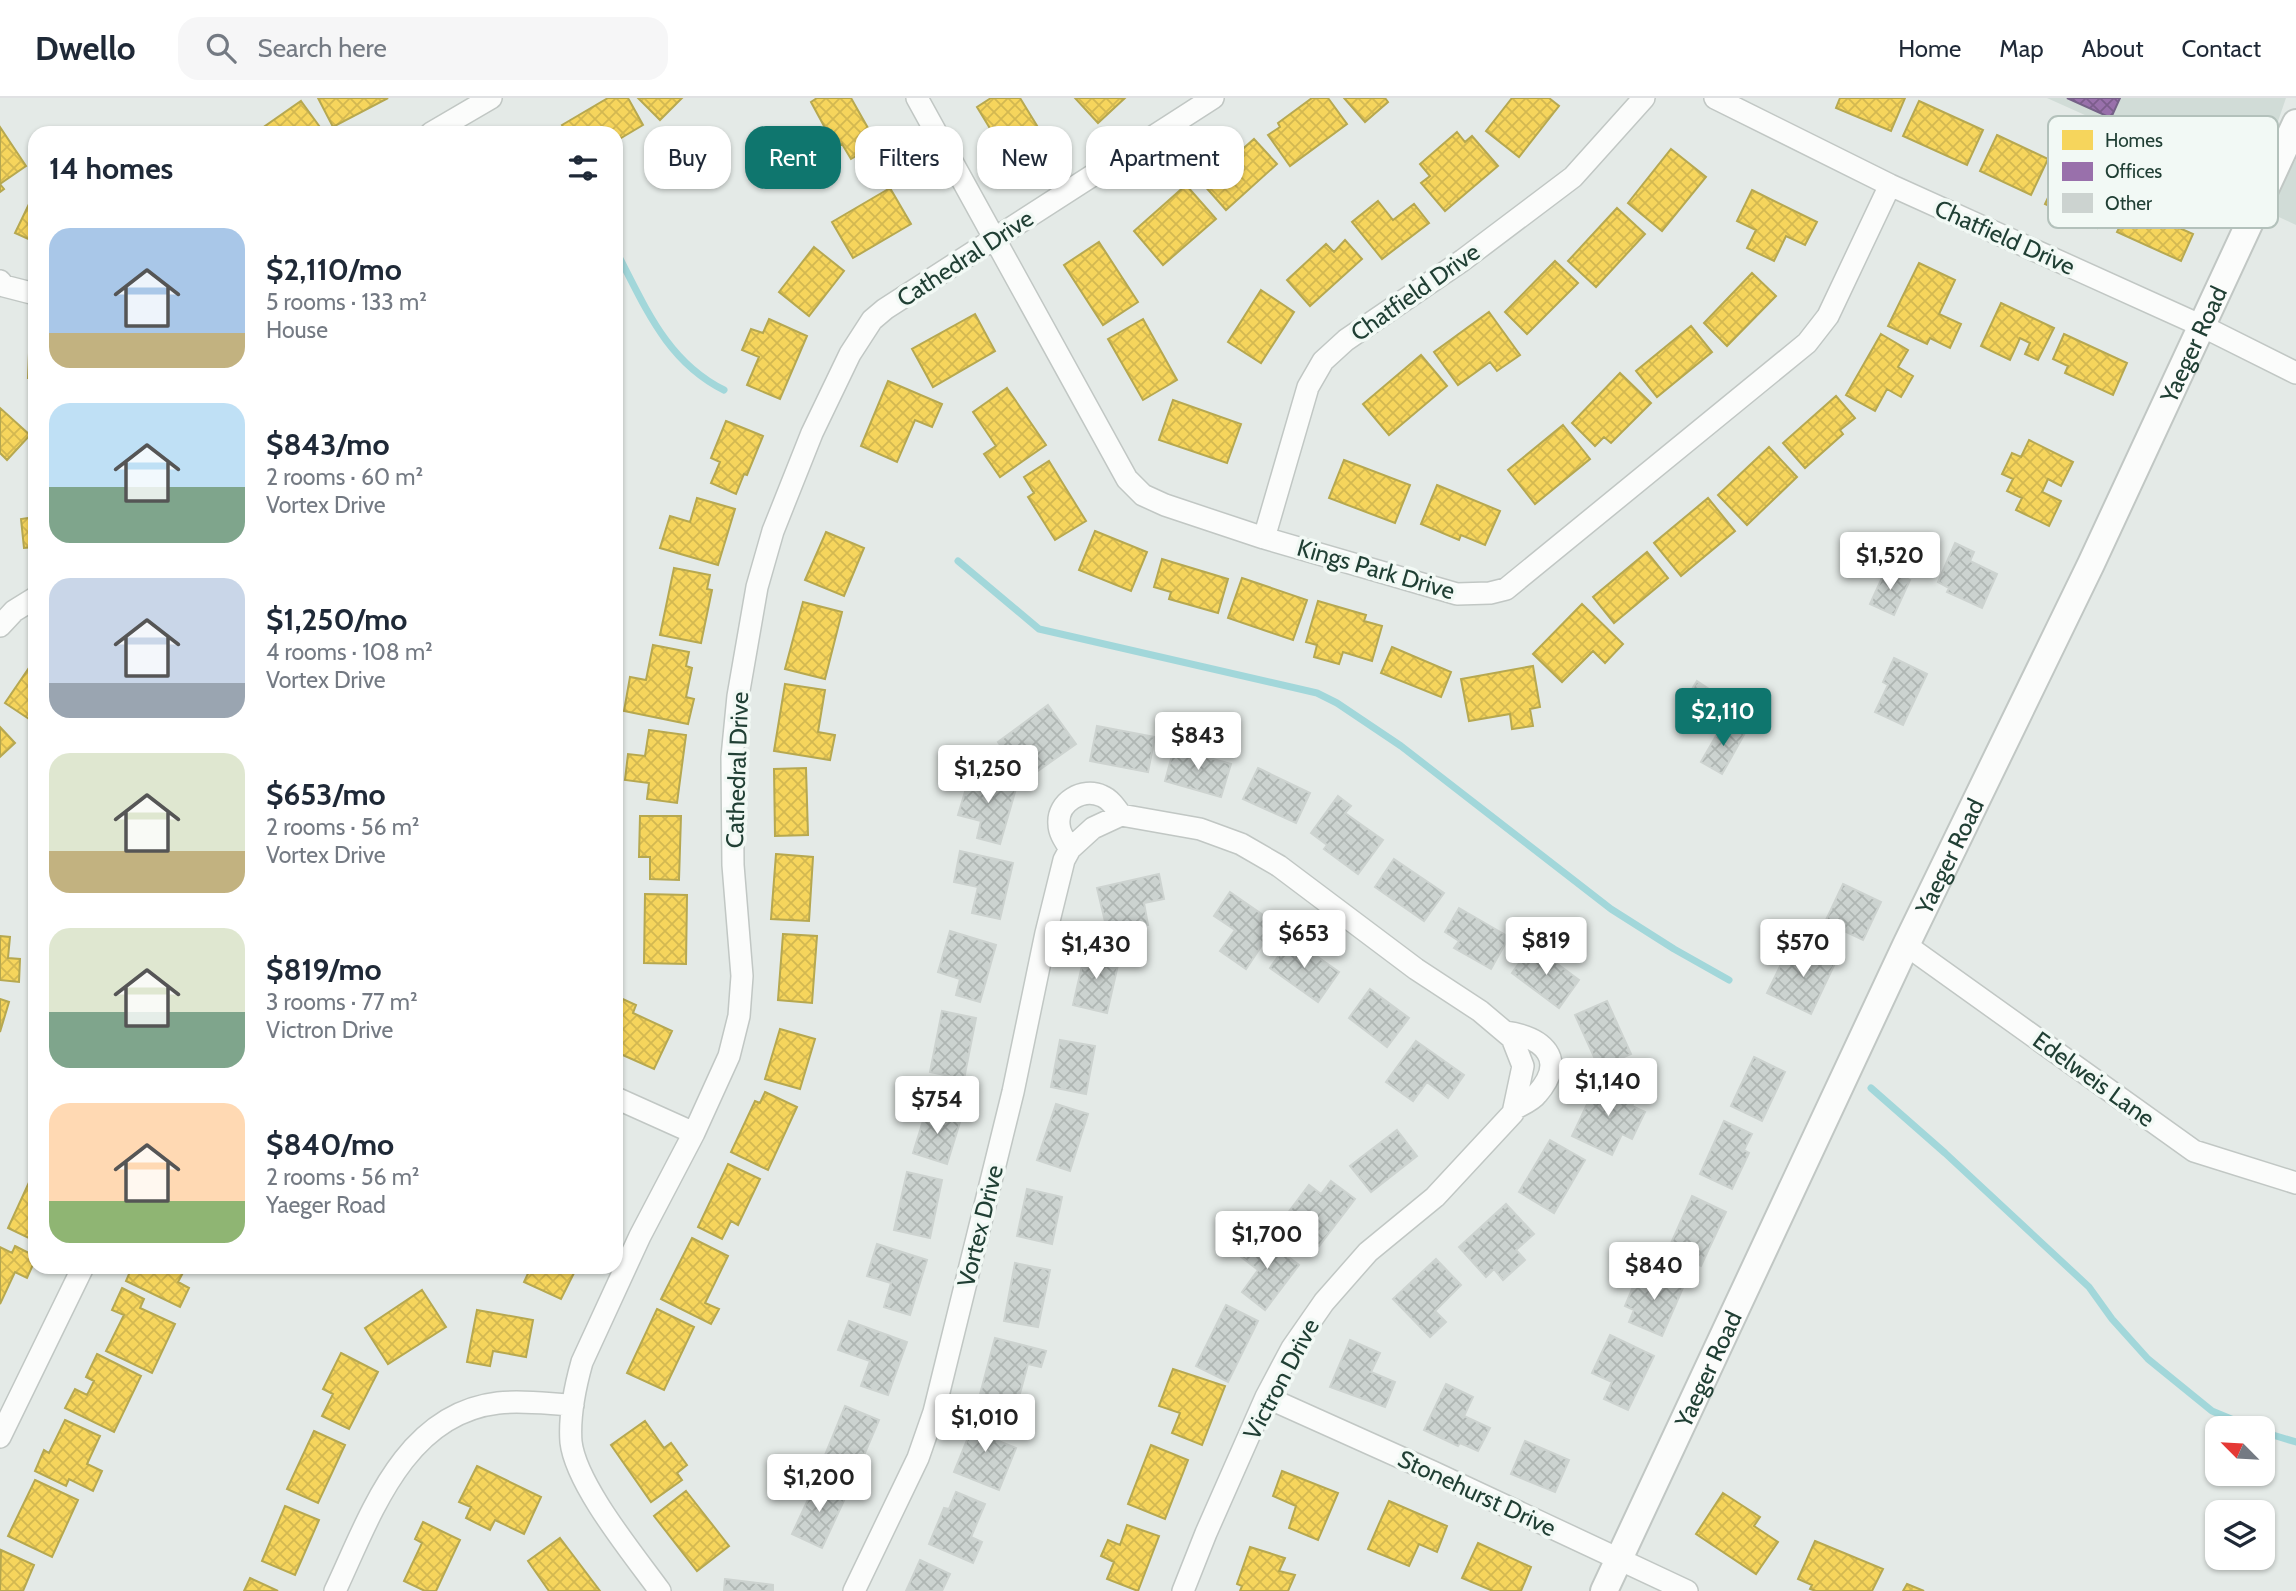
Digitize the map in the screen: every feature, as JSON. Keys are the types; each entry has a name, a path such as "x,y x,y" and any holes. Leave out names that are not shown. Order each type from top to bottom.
{"street":[{"path":"443,126 491,98"},
{"name":"Kings Park Drive","path":"917,98 1127,479 1143,495 1264,538 1457,594 1490,593 1506,589 1807,343 1828,316 1890,185"},
{"name":"Cathedral Drive","path":"623,1273 694,1133 729,1056 739,1016 742,976 733,865 733,757 738,696 757,587 773,531 823,410 850,354 872,320 885,309 1213,98"},
{"name":"Chatfield Drive","path":"1264,538 1308,387 1323,361 1346,340 1463,260 1573,177 1644,98"},
{"name":"Chatfield Drive","path":"1715,98 1890,185 2202,326 2296,373"},
{"name":"Yaeger Road","path":"2278,162 2296,123"},
{"name":"Yaeger Road","path":"1604,1591 1906,945 2091,564 2247,228"},
{"path":"1,286 28,292"},
{"path":"0,626 14,611 28,602"},
{"path":"1121,815 1103,796 1081,794 1070,800 1062,810 1058,822 1070,849 1093,828 1121,815 1200,829 1241,844 1279,866 1416,970 1480,1011 1505,1032"},
{"name":"Vortex Drive","path":"855,1591 918,1458 934,1412 1013,1092 1046,933 1070,849"},
{"name":"Edelweis Lane","path":"1906,945 2194,1152 2296,1183"},
{"name":"Victron Drive","path":"1183,1591 1266,1397 1292,1348 1324,1302 1368,1252 1436,1197 1513,1113 1523,1066 1512,1038 1505,1032"},
{"name":"Victron Drive","path":"1505,1032 1525,1035 1539,1042 1549,1054 1550,1074 1536,1096 1514,1109"},
{"path":"623,1101 694,1133"},
{"path":"0,1437 80,1274"},
{"name":"Cathedral Drive","path":"623,1274 576,1381 571,1442 586,1485 660,1591"},
{"name":"Stonehurst Drive","path":"1266,1397 1687,1591"},
{"path":"335,1591 381,1491 401,1461 438,1427 468,1409 500,1402 573,1405"}],"shaded area":[{"path":"2047,98 2286,98 2278,121 2278,116 2087,116"},
{"path":"2296,159 2296,225 2278,217 2278,193"}],"building: Homes":[{"path":"318,98 388,98 335,126"},
{"path":"608,98 628,98 643,125 623,137 623,126 562,125"},
{"path":"638,98 682,98 660,120"},
{"path":"817,98 851,98 867,126 855,126 855,157 851,159 841,145 841,126 824,126 811,102"},
{"path":"991,98 1020,98 1037,126 989,126 977,107"},
{"path":"1075,98 1125,98 1098,123"},
{"path":"1312,98 1328,98 1347,124 1290,166 1268,135 1280,127 1278,123"},
{"path":"1344,98 1385,98 1388,102 1365,122"},
{"path":"1512,98 1549,98 1559,106 1519,157 1486,131"},
{"path":"1840,98 1905,98 1891,131 1836,108"},
{"path":"301,101 319,126 265,126"},
{"path":"1919,101 1983,130 1967,165 1903,136"},
{"path":"0,127 26,166 0,184"},
{"path":"1457,132 1465,142 1472,136 1498,166 1445,211 1421,183 1430,176 1420,164"},
{"path":"1997,135 2048,159 2031,195 1980,171"},
{"path":"1254,139 1277,164 1226,210 1207,189 1244,189 1244,148"},
{"path":"1671,149 1706,177 1662,231 1628,203"},
{"path":"891,189 911,224 853,258 832,222"},
{"path":"1181,189 1190,189 1216,219 1163,265 1134,231"},
{"path":"1752,190 1817,222 1805,245 1786,236 1774,261 1747,248 1756,230 1737,221"},
{"path":"1378,201 1393,220 1414,204 1429,223 1382,259 1352,222"},
{"path":"28,206 28,239 15,233"},
{"path":"1617,208 1645,234 1596,287 1568,261"},
{"path":"2119,228 2179,228 2193,234 2181,261 2117,232"},
{"path":"1345,240 1362,259 1310,306 1287,280 1326,244 1334,252"},
{"path":"1099,242 1138,302 1103,325 1064,265"},
{"path":"814,247 844,271 809,316 779,292"},
{"path":"1555,261 1578,283 1527,334 1505,312"},
{"path":"1919,263 1955,280 1939,314 1961,324 1950,348 1930,338 1927,344 1888,326"},
{"path":"1752,273 1776,296 1727,346 1704,323"},
{"path":"1261,290 1294,312 1261,363 1228,342"},
{"path":"2001,303 2054,328 2038,360 2025,354 2030,343 2020,338 2010,360 1981,346"},
{"path":"1489,312 1520,355 1497,371 1490,362 1458,385 1434,352"},
{"path":"975,314 995,351 933,387 912,349"},
{"path":"769,319 807,336 780,399 747,385 759,357 742,350 751,329 763,333"},
{"path":"1143,319 1177,380 1143,400 1108,339"},
{"path":"1691,326 1712,352 1657,397 1636,371"},
{"path":"1881,334 1908,350 1898,367 1913,376 1901,397 1887,389 1875,411 1846,395"},
{"path":"2064,334 2127,363 2113,395 2065,373 2068,366 2053,359"},
{"path":"1421,355 1447,386 1389,435 1363,404"},
{"path":"1620,373 1651,403 1611,443 1604,437 1595,446 1572,423"},
{"path":"888,381 942,404 932,427 915,420 897,462 861,446"},
{"path":"1007,388 1046,445 1000,477 984,454 996,446 973,412"},
{"path":"1836,396 1855,418 1840,430 1843,434 1805,468 1783,443"},
{"path":"1173,400 1241,424 1227,463 1159,440"},
{"path":"0,408 28,433 28,437 7,460 0,453"},
{"path":"726,421 763,436 736,494 711,483 720,462 711,458"},
{"path":"1563,425 1590,459 1535,504 1508,470"},
{"path":"2029,440 2073,462 2061,486 2048,479 2042,492 2061,501 2049,526 2016,510 2022,498 2007,491 2013,479 2002,474 2012,453 2021,457"},
{"path":"1769,447 1797,477 1747,525 1718,495"},
{"path":"1344,460 1410,485 1395,523 1329,498"},
{"path":"1049,461 1086,521 1055,540 1028,497 1034,493 1024,477"},
{"path":"1437,485 1500,511 1485,545 1461,535 1459,540 1421,524"},
{"path":"697,498 735,509 718,565 660,548 670,516 690,522"},
{"path":"1708,498 1735,531 1681,576 1654,543"},
{"path":"28,518 28,548 24,548 21,519"},
{"path":"1095,531 1147,552 1131,591 1079,570"},
{"path":"826,532 864,548 844,596 805,580"},
{"path":"1647,552 1668,578 1614,623 1593,597"},
{"path":"1162,559 1228,579 1218,613 1169,599 1171,592 1154,587"},
{"path":"674,568 710,575 707,589 712,590 701,643 660,635"},
{"path":"1242,578 1307,600 1293,640 1228,618"},
{"path":"1318,601 1366,615 1364,621 1382,626 1372,661 1343,652 1339,664 1314,657 1317,645 1306,642"},
{"path":"803,602 842,612 825,679 785,669"},
{"path":"1582,604 1623,644 1605,663 1593,651 1562,682 1533,654"},
{"path":"653,645 689,652 686,666 692,668 686,697 694,699 688,724 624,711 630,677 646,680"},
{"path":"1392,647 1451,672 1441,697 1381,673"},
{"path":"1533,666 1540,707 1530,709 1533,726 1512,729 1510,714 1469,721 1461,679"},
{"path":"28,669 28,718 5,703"},
{"path":"785,684 825,690 818,732 835,735 830,760 774,751"},
{"path":"0,727 15,743 0,757"},
{"path":"649,730 686,735 677,803 647,799 649,783 625,780 628,754 645,756"},
{"path":"806,768 808,835 775,836 774,769"},
{"path":"640,816 681,816 679,880 650,879 650,857 639,857"},
{"path":"776,854 813,857 809,921 771,919"},
{"path":"645,894 687,895 686,964 644,963"},
{"path":"783,934 817,936 812,1003 778,1000"},
{"path":"0,936 10,937 8,958 20,959 19,982 0,980"},
{"path":"0,999 9,1002 0,1032"},
{"path":"623,999 636,1005 633,1013 672,1031 654,1069 623,1055"},
{"path":"780,1029 815,1039 800,1089 765,1079"},
{"path":"765,1092 797,1107 768,1170 731,1152 755,1101 760,1103"},
{"path":"728,1164 760,1179 738,1225 731,1221 722,1239 698,1227"},
{"path":"28,1185 28,1238 8,1228"},
{"path":"692,1238 728,1256 705,1303 719,1309 711,1324 661,1299"},
{"path":"15,1246 28,1252 29,1274 27,1278 15,1272 0,1304 0,1247 12,1253"},
{"path":"129,1274 182,1274 178,1282 189,1288 180,1307 126,1281"},
{"path":"528,1274 574,1274 561,1299 524,1282"},
{"path":"122,1288 144,1299 140,1308 175,1324 152,1373 106,1351 124,1315 112,1310"},
{"path":"422,1290 446,1327 388,1364 365,1328"},
{"path":"657,1309 694,1327 664,1390 627,1373"},
{"path":"477,1310 533,1320 526,1357 493,1351 490,1366 467,1362"},
{"path":"341,1353 378,1372 349,1429 322,1416 333,1394 323,1389"},
{"path":"97,1354 141,1376 114,1432 65,1408 75,1389 87,1395 94,1381 86,1377"},
{"path":"1173,1369 1225,1386 1202,1445 1172,1433 1180,1413 1159,1406"},
{"path":"65,1420 100,1436 87,1464 102,1471 93,1491 69,1479 66,1486 35,1471 44,1450 49,1453"},
{"path":"645,1421 664,1448 671,1443 687,1465 677,1473 682,1480 651,1502 611,1445"},
{"path":"314,1431 345,1445 318,1503 287,1489"},
{"path":"1151,1445 1188,1460 1165,1519 1128,1504"},
{"path":"477,1466 541,1497 524,1534 495,1520 490,1530 466,1518 471,1507 459,1502"},
{"path":"1282,1471 1338,1493 1318,1540 1289,1528 1296,1506 1273,1496"},
{"path":"35,1480 78,1500 52,1557 8,1536"},
{"path":"686,1491 729,1546 697,1571 654,1516"},
{"path":"1723,1493 1760,1517 1754,1526 1778,1542 1756,1574 1696,1534"},
{"path":"1389,1501 1447,1526 1437,1552 1419,1544 1409,1566 1368,1549"},
{"path":"285,1506 319,1520 295,1575 262,1561"},
{"path":"423,1522 460,1540 436,1591 425,1591 404,1581 422,1543 415,1539"},
{"path":"1127,1525 1159,1536 1138,1591 1107,1579 1114,1562 1101,1556 1108,1540 1120,1545"},
{"path":"560,1538 600,1591 549,1591 528,1561"},
{"path":"1815,1541 1883,1569 1872,1591 1816,1591 1810,1589 1812,1585 1798,1579"},
{"path":"1478,1543 1531,1567 1521,1591 1493,1591 1462,1578"},
{"path":"1250,1547 1285,1558 1279,1571 1295,1575 1288,1591 1240,1591 1242,1586 1237,1584"},
{"path":"1,1550 34,1565 23,1591 0,1591"},
{"path":"250,1578 278,1591 244,1591"},
{"path":"1907,1584 1924,1591 1903,1591"}],"building: Offices":[{"path":"2067,98 2120,98 2112,116"}],"building: Other":[{"path":"1955,543 1974,552 1970,561 1997,574 1982,608 1947,592 1949,588 1938,582"},
{"path":"1886,569 1910,580 1894,615 1870,604"},
{"path":"1894,658 1927,674 1903,725 1875,712 1888,685 1883,682"},
{"path":"1697,681 1721,697 1710,714 1686,699"},
{"path":"1048,705 1076,744 1025,780 998,742"},
{"path":"1724,722 1745,733 1722,774 1701,762"},
{"path":"1097,726 1155,737 1148,772 1090,761"},
{"path":"1174,748 1231,764 1221,797 1165,781"},
{"path":"1258,768 1310,793 1296,823 1243,799"},
{"path":"971,772 1017,785 1000,844 977,838 981,821 958,815"},
{"path":"1338,796 1351,806 1345,813 1383,840 1358,874 1324,849 1327,845 1311,833"},
{"path":"960,851 1013,863 1000,919 972,913 978,887 954,882"},
{"path":"1394,859 1444,893 1424,921 1375,887"},
{"path":"1159,874 1164,899 1144,903 1148,925 1108,934 1097,888"},
{"path":"1843,884 1881,902 1863,940 1825,922"},
{"path":"1230,892 1276,924 1246,969 1220,951 1235,930 1214,916"},
{"path":"1459,908 1509,937 1491,969 1454,948 1459,941 1445,932"},
{"path":"950,931 996,945 980,1002 956,995 960,979 938,972"},
{"path":"1291,938 1339,972 1318,1002 1270,968"},
{"path":"1532,945 1579,980 1559,1008 1512,973"},
{"path":"1814,945 1838,957 1811,1014 1767,993 1787,952 1806,962"},
{"path":"1086,948 1120,956 1107,1013 1073,1005"},
{"path":"1370,989 1409,1018 1387,1047 1349,1018"},
{"path":"1607,1001 1631,1054 1599,1068 1575,1015"},
{"path":"942,1011 976,1018 964,1079 930,1072"},
{"path":"1060,1040 1095,1046 1086,1094 1051,1087"},
{"path":"1416,1041 1464,1075 1448,1098 1427,1082 1413,1101 1386,1082"},
{"path":"1754,1057 1785,1072 1762,1121 1731,1106"},
{"path":"1599,1079 1636,1097 1632,1106 1645,1112 1632,1139 1622,1134 1612,1155 1572,1136"},
{"path":"1056,1104 1088,1114 1070,1171 1037,1160"},
{"path":"927,1108 961,1119 947,1164 913,1153"},
{"path":"1724,1121 1752,1134 1744,1150 1749,1153 1732,1189 1700,1174"},
{"path":"1397,1130 1417,1156 1371,1192 1350,1166"},
{"path":"1550,1140 1585,1160 1554,1213 1519,1192"},
{"path":"907,1172 942,1180 930,1238 894,1230"},
{"path":"1331,1181 1355,1199 1319,1246 1284,1218 1309,1185 1321,1194"},
{"path":"1027,1189 1062,1197 1052,1244 1017,1236"},
{"path":"1692,1196 1726,1212 1701,1266 1668,1250"},
{"path":"1506,1204 1534,1234 1516,1250 1525,1260 1503,1280 1494,1269 1486,1277 1459,1247"},
{"path":"1257,1233 1299,1265 1265,1310 1242,1292 1258,1270 1240,1256"},
{"path":"877,1244 927,1260 910,1315 884,1307 891,1283 867,1276"},
{"path":"1436,1259 1461,1285 1435,1311 1446,1322 1430,1337 1393,1299"},
{"path":"1015,1263 1050,1270 1038,1327 1004,1321"},
{"path":"1653,1270 1685,1283 1662,1336 1629,1322 1634,1310 1625,1306 1635,1282 1646,1286"},
{"path":"1226,1305 1258,1321 1228,1382 1196,1366"},
{"path":"849,1321 907,1342 888,1395 861,1386 870,1361 838,1350"},
{"path":"1610,1335 1654,1356 1628,1410 1604,1399 1612,1382 1592,1373"},
{"path":"995,1338 1046,1351 1041,1367 1028,1364 1016,1408 979,1398"},
{"path":"1350,1340 1380,1353 1371,1372 1395,1382 1385,1407 1330,1387"},
{"path":"1446,1384 1473,1397 1464,1416 1490,1428 1478,1451 1460,1443 1458,1446 1424,1430"},
{"path":"845,1406 879,1420 856,1474 823,1460"},
{"path":"978,1413 1002,1423 996,1440 1016,1448 999,1490 954,1472"},
{"path":"1525,1441 1569,1460 1555,1492 1511,1474"},
{"path":"817,1480 847,1494 822,1548 792,1534"},
{"path":"956,1492 985,1504 971,1537 982,1542 973,1563 929,1544 944,1508 949,1509"},
{"path":"920,1560 950,1574 942,1591 906,1591"},
{"path":"725,1579 773,1585 773,1591 724,1591"}],"waterway":[{"path":"623,264 648,312 672,348 704,378 724,390"},
{"path":"958,561 1039,629 1317,693 1337,703 1401,746 1611,909 1729,980"},
{"path":"1871,1088 2089,1287 2112,1319 2148,1359 2212,1411 2224,1416"},
{"path":"2275,1436 2296,1442"}]}
